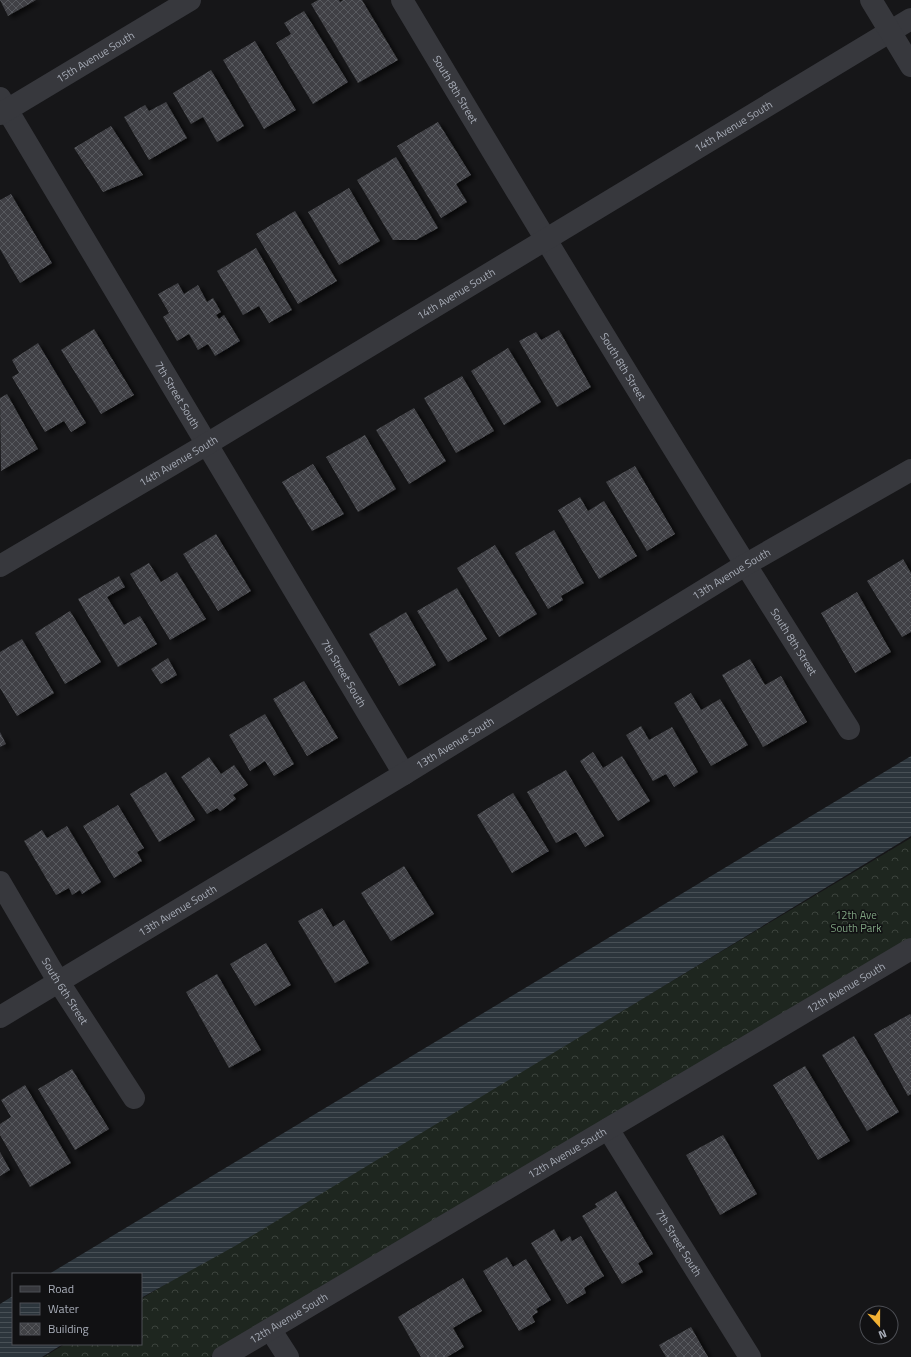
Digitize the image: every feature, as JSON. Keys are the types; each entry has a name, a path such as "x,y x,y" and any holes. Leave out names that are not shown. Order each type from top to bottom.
{"street":[{"name":"15th Avenue South","path":"2,107 190,0"},
{"name":"South 8th Street","path":"402,0 545,239 745,565 849,729"},
{"path":"871,0 911,66"},
{"name":"14th Avenue South","path":"0,566 207,444 911,18"},
{"name":"7th Street South","path":"2,107 207,444 404,774"},
{"name":"13th Avenue South","path":"0,1017 404,774 745,565 911,470"},
{"name":"South 6th Street","path":"0,882 58,981 134,1098"},
{"name":"12th Avenue South","path":"223,1357 911,949"},
{"name":"7th Street South","path":"608,1128 750,1357"},
{"path":"270,1329 288,1357"}],"green space":[{"name":"12th Ave South Park","path":"911,838 911,940 210,1357 44,1357 63,1345 142,1345 142,1298"}],"water":[{"path":"911,756 911,836 235,1246 142,1297 142,1273 51,1273"},
{"path":"12,1297 12,1345 61,1345 42,1357 0,1357 0,1304"}],"building":[{"path":"0,0 36,0 8,16"},
{"path":"318,0 339,0 340,2 343,0 362,0 398,60 358,83 311,4"},
{"path":"304,11 348,82 313,104 276,43 291,34 284,23"},
{"path":"255,41 296,110 264,129 223,60"},
{"path":"211,70 244,126 217,142 203,117 191,124 173,93"},
{"path":"166,102 187,138 149,160 124,117 145,105 149,111"},
{"path":"438,122 471,175 456,184 467,202 441,218 397,146"},
{"path":"111,126 143,175 103,192 74,148"},
{"path":"396,157 438,228 416,240 393,240 357,180"},
{"path":"349,188 380,241 339,265 308,212"},
{"path":"11,194 52,263 20,283 0,249 0,200"},
{"path":"295,211 337,281 298,304 256,234"},
{"path":"256,248 292,310 269,323 259,306 243,315 217,271"},
{"path":"178,283 184,294 198,285 207,302 213,298 221,312 216,315 219,319 224,315 240,341 215,356 208,344 198,350 189,334 177,341 163,317 169,313 158,294"},
{"path":"94,329 134,395 101,414 61,350"},
{"path":"559,330 591,387 557,407 519,341 536,332 541,340"},
{"path":"38,343 86,423 71,432 64,421 45,432 12,377 19,373 12,360"},
{"path":"508,348 541,402 504,425 471,371"},
{"path":"462,376 494,431 456,453 424,398"},
{"path":"7,394 38,449 1,471 0,398"},
{"path":"414,408 446,461 409,484 376,430"},
{"path":"365,435 396,489 358,512 326,457"},
{"path":"313,464 344,514 312,531 282,482"},
{"path":"635,466 675,534 647,551 606,482"},
{"path":"580,497 588,511 604,501 637,556 599,579 558,510"},
{"path":"554,530 584,583 561,596 563,600 548,609 515,553"},
{"path":"216,534 251,591 218,611 183,554"},
{"path":"495,545 537,614 499,637 457,568"},
{"path":"903,559 911,573 911,632 902,637 867,581"},
{"path":"149,563 161,582 177,572 206,619 170,640 130,574"},
{"path":"119,576 125,587 107,597 124,625 140,616 157,644 118,667 78,599"},
{"path":"457,588 487,639 448,662 417,611"},
{"path":"857,592 891,652 855,673 821,613"},
{"path":"70,611 101,662 65,684 35,633"},
{"path":"406,612 436,665 399,686 369,634"},
{"path":"22,639 54,693 17,716 0,688 0,652"},
{"path":"168,658 177,675 161,684 151,669"},
{"path":"750,659 765,685 781,676 807,722 763,747 722,675"},
{"path":"304,681 338,738 307,756 273,699"},
{"path":"691,693 701,710 720,699 748,745 711,766 674,703"},
{"path":"265,714 294,764 274,776 265,761 250,771 229,735"},
{"path":"641,726 649,740 672,727 698,772 674,787 666,774 653,781 626,735"},
{"path":"0,732 6,744 0,747"},
{"path":"593,752 603,768 622,756 650,801 618,821 580,761"},
{"path":"209,757 221,774 234,765 248,785 233,795 236,799 220,811 217,808 207,814 181,777"},
{"path":"566,770 604,836 585,847 576,832 556,843 527,792"},
{"path":"166,772 195,820 159,842 130,794"},
{"path":"513,793 549,851 512,873 477,815"},
{"path":"118,805 144,848 137,852 142,861 114,878 83,826"},
{"path":"67,826 101,882 82,894 80,890 72,895 69,888 56,895 24,841 42,830 47,838"},
{"path":"404,866 434,914 391,941 361,893"},
{"path":"322,908 333,927 344,920 369,963 335,983 298,921"},
{"path":"266,943 291,985 255,1006 230,964"},
{"path":"217,974 261,1050 229,1068 186,992"},
{"path":"910,1014 911,1094 908,1096 874,1034"},
{"path":"854,1036 899,1112 867,1131 822,1055"},
{"path":"805,1066 850,1141 818,1160 773,1085"},
{"path":"72,1069 109,1129 75,1150 38,1089"},
{"path":"25,1085 71,1163 30,1187 0,1135 0,1124 11,1117 1,1100"},
{"path":"723,1135 757,1194 720,1215 686,1155"},
{"path":"0,1152 10,1170 0,1176"},
{"path":"616,1191 653,1254 638,1263 643,1272 622,1284 582,1216 597,1207 595,1204"},
{"path":"554,1229 561,1242 570,1236 572,1241 581,1236 604,1276 584,1288 586,1293 567,1304 531,1243"},
{"path":"507,1257 513,1267 526,1259 551,1300 536,1309 538,1312 532,1316 535,1322 519,1331 483,1271"},
{"path":"463,1278 482,1311 453,1328 464,1347 447,1357 421,1357 398,1317"},
{"path":"691,1327 708,1357 666,1357 659,1345"}]}
